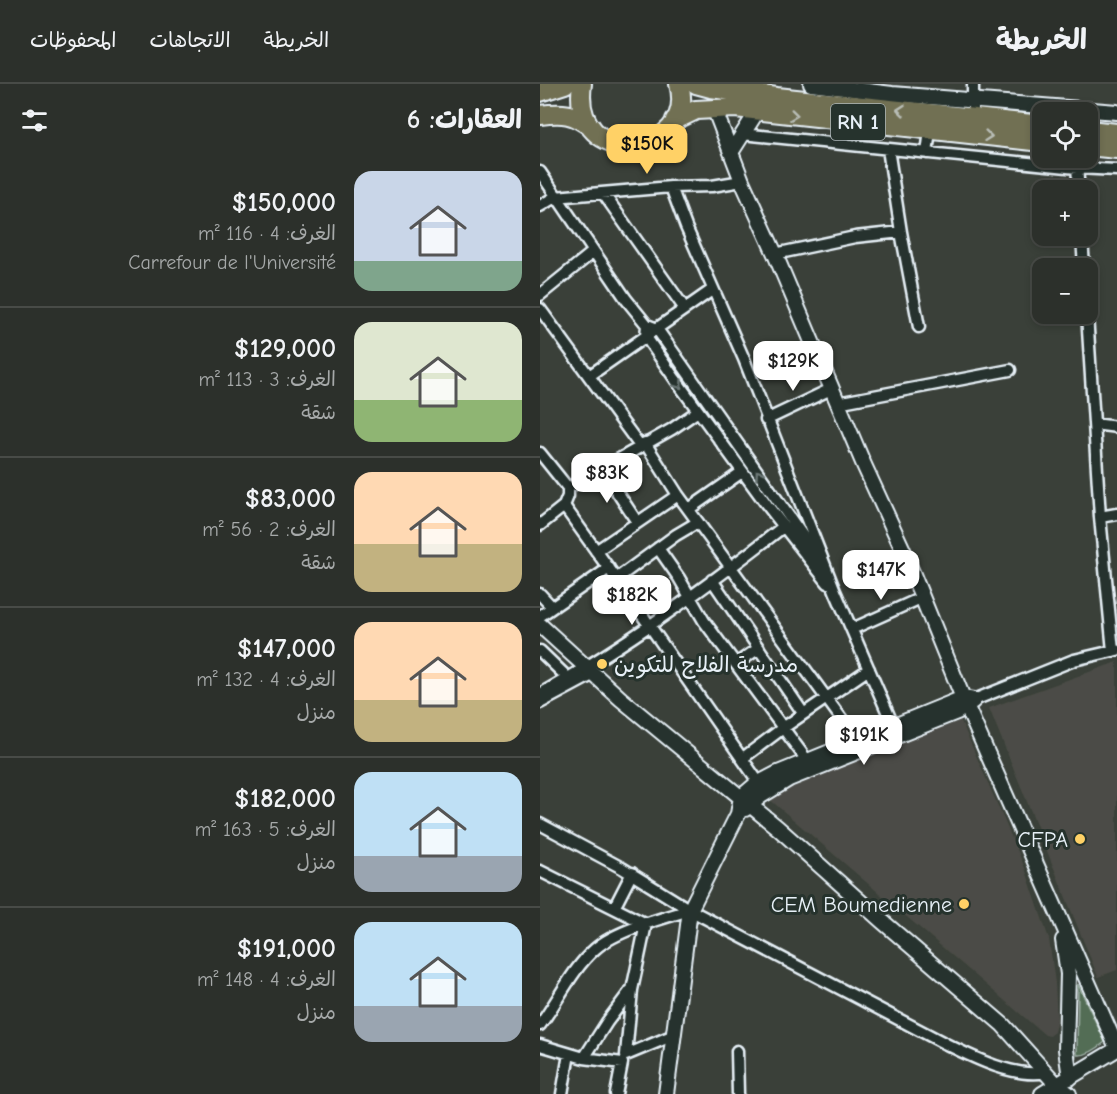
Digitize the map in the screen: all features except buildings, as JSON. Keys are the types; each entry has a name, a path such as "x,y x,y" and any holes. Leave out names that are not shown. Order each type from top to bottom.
{"highway":[{"path":"540,93 565,84"},
{"path":"582,84 582,107 592,128"},
{"path":"540,115 566,114 578,117 604,139 620,145 636,146 652,142 666,133 675,120 681,99 679,84"},
{"name":"RN 1","path":"708,85 777,97 931,114 1032,139"},
{"name":"RN 1","path":"675,120 696,110 714,108 931,114 973,109 1032,123"},
{"path":"1098,130 1117,133"},
{"path":"1098,147 1117,149"}],"street":[{"path":"811,84 931,114 927,153"},
{"path":"973,84 973,109 1117,112"},
{"path":"714,108 742,181 834,396 903,550 921,598 968,701 1055,909 1117,1049 1070,1078 1058,1089 1042,1094"},
{"path":"732,151 758,110"},
{"path":"742,134 927,153 1032,160"},
{"path":"888,149 919,327"},
{"path":"1098,166 1117,170"},
{"path":"540,172 593,252 730,433 829,574"},
{"path":"540,206 555,197 671,187 712,186 742,181"},
{"path":"671,187 712,290 744,359 835,591 896,730"},
{"path":"603,193 685,309"},
{"path":"775,254 855,237 901,232"},
{"path":"540,295 593,252"},
{"path":"589,376 650,330 712,290"},
{"path":"540,309 857,740"},
{"path":"666,1094 690,910 738,814 759,783 811,765 1074,660 1115,651 1100,517 1088,324"},
{"path":"650,330 699,411 742,472 835,591"},
{"path":"766,420 834,396 1010,370"},
{"path":"568,489 699,411"},
{"path":"1094,424 1117,427"},
{"path":"720,439 730,433"},
{"path":"540,453 543,466 568,489 564,506 540,525"},
{"path":"602,469 637,522"},
{"path":"689,509 742,472"},
{"path":"777,499 796,489"},
{"path":"596,551 678,495"},
{"path":"564,506 759,783"},
{"path":"1100,517 1117,514"},
{"path":"616,579 676,535 698,522"},
{"path":"540,703 591,670 783,527"},
{"path":"658,548 704,621 811,765"},
{"path":"540,616 609,568"},
{"path":"712,580 803,713"},
{"path":"540,594 552,607"},
{"path":"852,629 921,598"},
{"path":"540,625 621,699 746,801 1004,1025 1058,1089 1069,1094"},
{"path":"736,664 759,648"},
{"path":"540,651 568,678"},
{"path":"742,758 803,713 869,669"},
{"path":"540,694 568,678 591,670"},
{"path":"746,801 761,796 857,740 896,730"},
{"path":"540,824 632,873 690,910 960,1051 1024,1074 1046,1072"},
{"path":"540,871 646,924"},
{"path":"614,908 632,873"},
{"path":"1055,909 1068,974 1066,1049 1070,1078"},
{"path":"540,1025 579,967 596,947 646,924 690,910"},
{"path":"616,1094 624,1059 632,990 646,924"},
{"path":"584,1058 607,1022 632,990"},
{"path":"540,1045 584,1058 624,1059 674,1035"},
{"path":"737,1051 738,1094"},
{"path":"562,1094 569,1054"}],"shaded area":[{"name":"CFPA","path":"1117,662 1117,970 1098,977 989,708"},
{"name":"CEM Boumedienne","path":"958,714 1025,868 1049,939 1057,1019 1054,1032 1050,1036 1045,1035 768,798"}],"green space":[{"path":"1078,984 1105,1042 1081,1055 1077,1055"}],"place":[{"name":"مدرسة الفلاح للتكوين","path":"602,664"},
{"name":"CFPA","path":"1080,839"},
{"name":"CEM Boumedienne","path":"964,904"}]}
